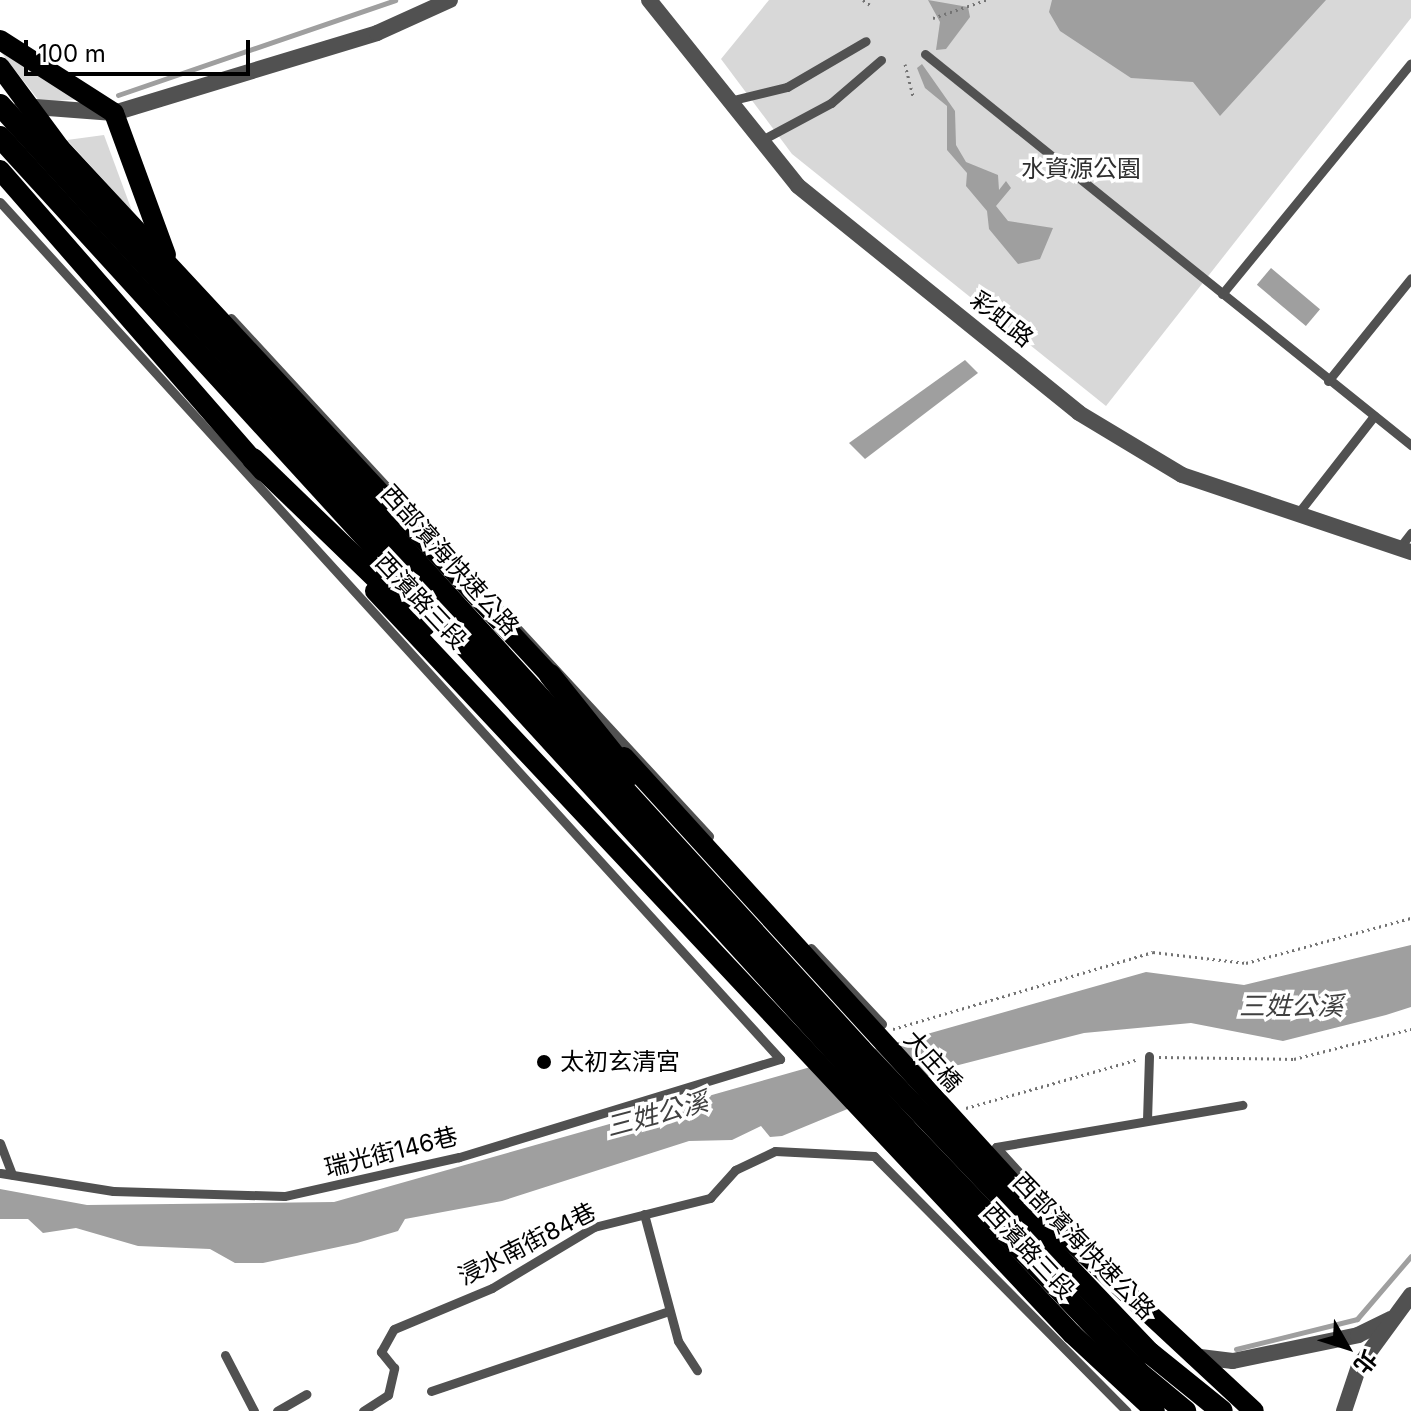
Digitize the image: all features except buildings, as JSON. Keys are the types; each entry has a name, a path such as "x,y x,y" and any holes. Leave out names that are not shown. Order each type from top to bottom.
{"highway":[{"name":"西部濱海快速公路","path":"0,105 761,938 875,1039"},
{"name":"西部濱海快速公路","path":"0,137 894,1117 1139,1373 1185,1411"},
{"path":"253,459 575,768"},
{"path":"550,675 761,938"},
{"name":"大庄橋","path":"875,1039 916,1108"},
{"name":"西部濱海快速公路","path":"916,1108 1150,1353 1222,1411"}],"main road":[{"path":"0,40 114,113 172,262"},
{"name":"西濱路三段","path":"0,67 25,106 550,675 875,1039"},
{"name":"西濱路三段","path":"0,170 9,201 870,1120 1155,1411"},
{"path":"0,182 9,201"},
{"name":"大庄橋","path":"875,1039 950,1114"},
{"name":"西濱路三段","path":"950,1114 1173,1340 1254,1411"}],"street":[{"path":"0,105 114,113 377,33 450,0"},
{"name":"彩虹路","path":"649,0 798,186 1079,413 1182,475 1406,549"},
{"path":"1344,1411 1359,1366 1411,1295"},
{"path":"1192,1356 1233,1361 1358,1335 1391,1319"}],"lane":[{"path":"0,31 104,96 114,113"},
{"path":"729,101 787,87 866,41"},
{"path":"925,54 1411,445"},
{"path":"760,141 831,103 881,60"},
{"path":"1222,294 1411,63"},
{"name":"西濱路三段","path":"9,201 780,1059"},
{"name":"西濱路三段","path":"172,262 403,497 875,1039"},
{"path":"1328,381 1411,278"},
{"path":"1299,512 1374,416"},
{"path":"1406,549 1411,533"},
{"path":"1149,1056 1147,1120 1242,1105"},
{"name":"瑞光街146巷","path":"0,1173 113,1191 284,1196 459,1157 780,1059"},
{"name":"西濱路三段","path":"1147,1120 996,1147 1169,1327 1173,1340"},
{"path":"0,1143 12,1175"},
{"name":"浸水南街84巷","path":"363,1411 388,1395 394,1368 381,1352 394,1329 492,1288 594,1227 710,1198 753,1158 775,1151 874,1156"},
{"name":"西濱路三段","path":"874,1156 1126,1411"},
{"path":"644,1214 669,1311 697,1370"},
{"path":"431,1391 669,1311"},
{"path":"225,1355 254,1411"},
{"path":"277,1411 306,1394"}],"path":[{"path":"863,0 872,6"},
{"path":"933,18 982,5 986,0"},
{"path":"905,64 913,97"},
{"path":"875,1039 891,1030 1153,952 1246,963 1411,918"},
{"path":"950,1114 1149,1056 1294,1059 1411,1029"}],"green space":[{"name":"水資源公園","path":"769,0 1411,0 1411,18 1106,406 792,154 721,59"},
{"path":"0,51 82,99 40,102"},
{"path":"104,135 132,211 67,140"}],"water":[{"path":"928,0 968,7 970,17 946,49 936,50 940,22"},
{"path":"1052,0 1326,0 1220,116 1193,82 1131,78 1060,31 1049,12"},
{"path":"922,64 955,111 956,145 966,162 998,175 999,190 1006,181 1011,188 996,206 1008,221 1053,228 1040,259 1018,264 989,229 987,211 966,186 967,173 947,150 947,106 925,88 917,68"},
{"path":"1271,268 1320,309 1306,326 1257,285"},
{"path":"965,360 978,373 865,459 849,443"},
{"name":"三姓公溪","path":"1411,945 1411,1007 1386,1015 1283,1041 1191,1023 1084,1033 947,1068 782,1136 770,1137 761,1126 732,1140 689,1141 502,1201 405,1219 398,1231 357,1243 263,1263 235,1263 210,1249 138,1246 76,1228 43,1233 28,1219 0,1219 0,1189 87,1205 334,1202 1146,972 1244,985"}],"waterway":[{"path":"118,95 395,0"},
{"path":"1236,1349 1357,1319 1411,1256"}],"place":[{"name":"太初玄清宮","path":"544,1062"}]}
